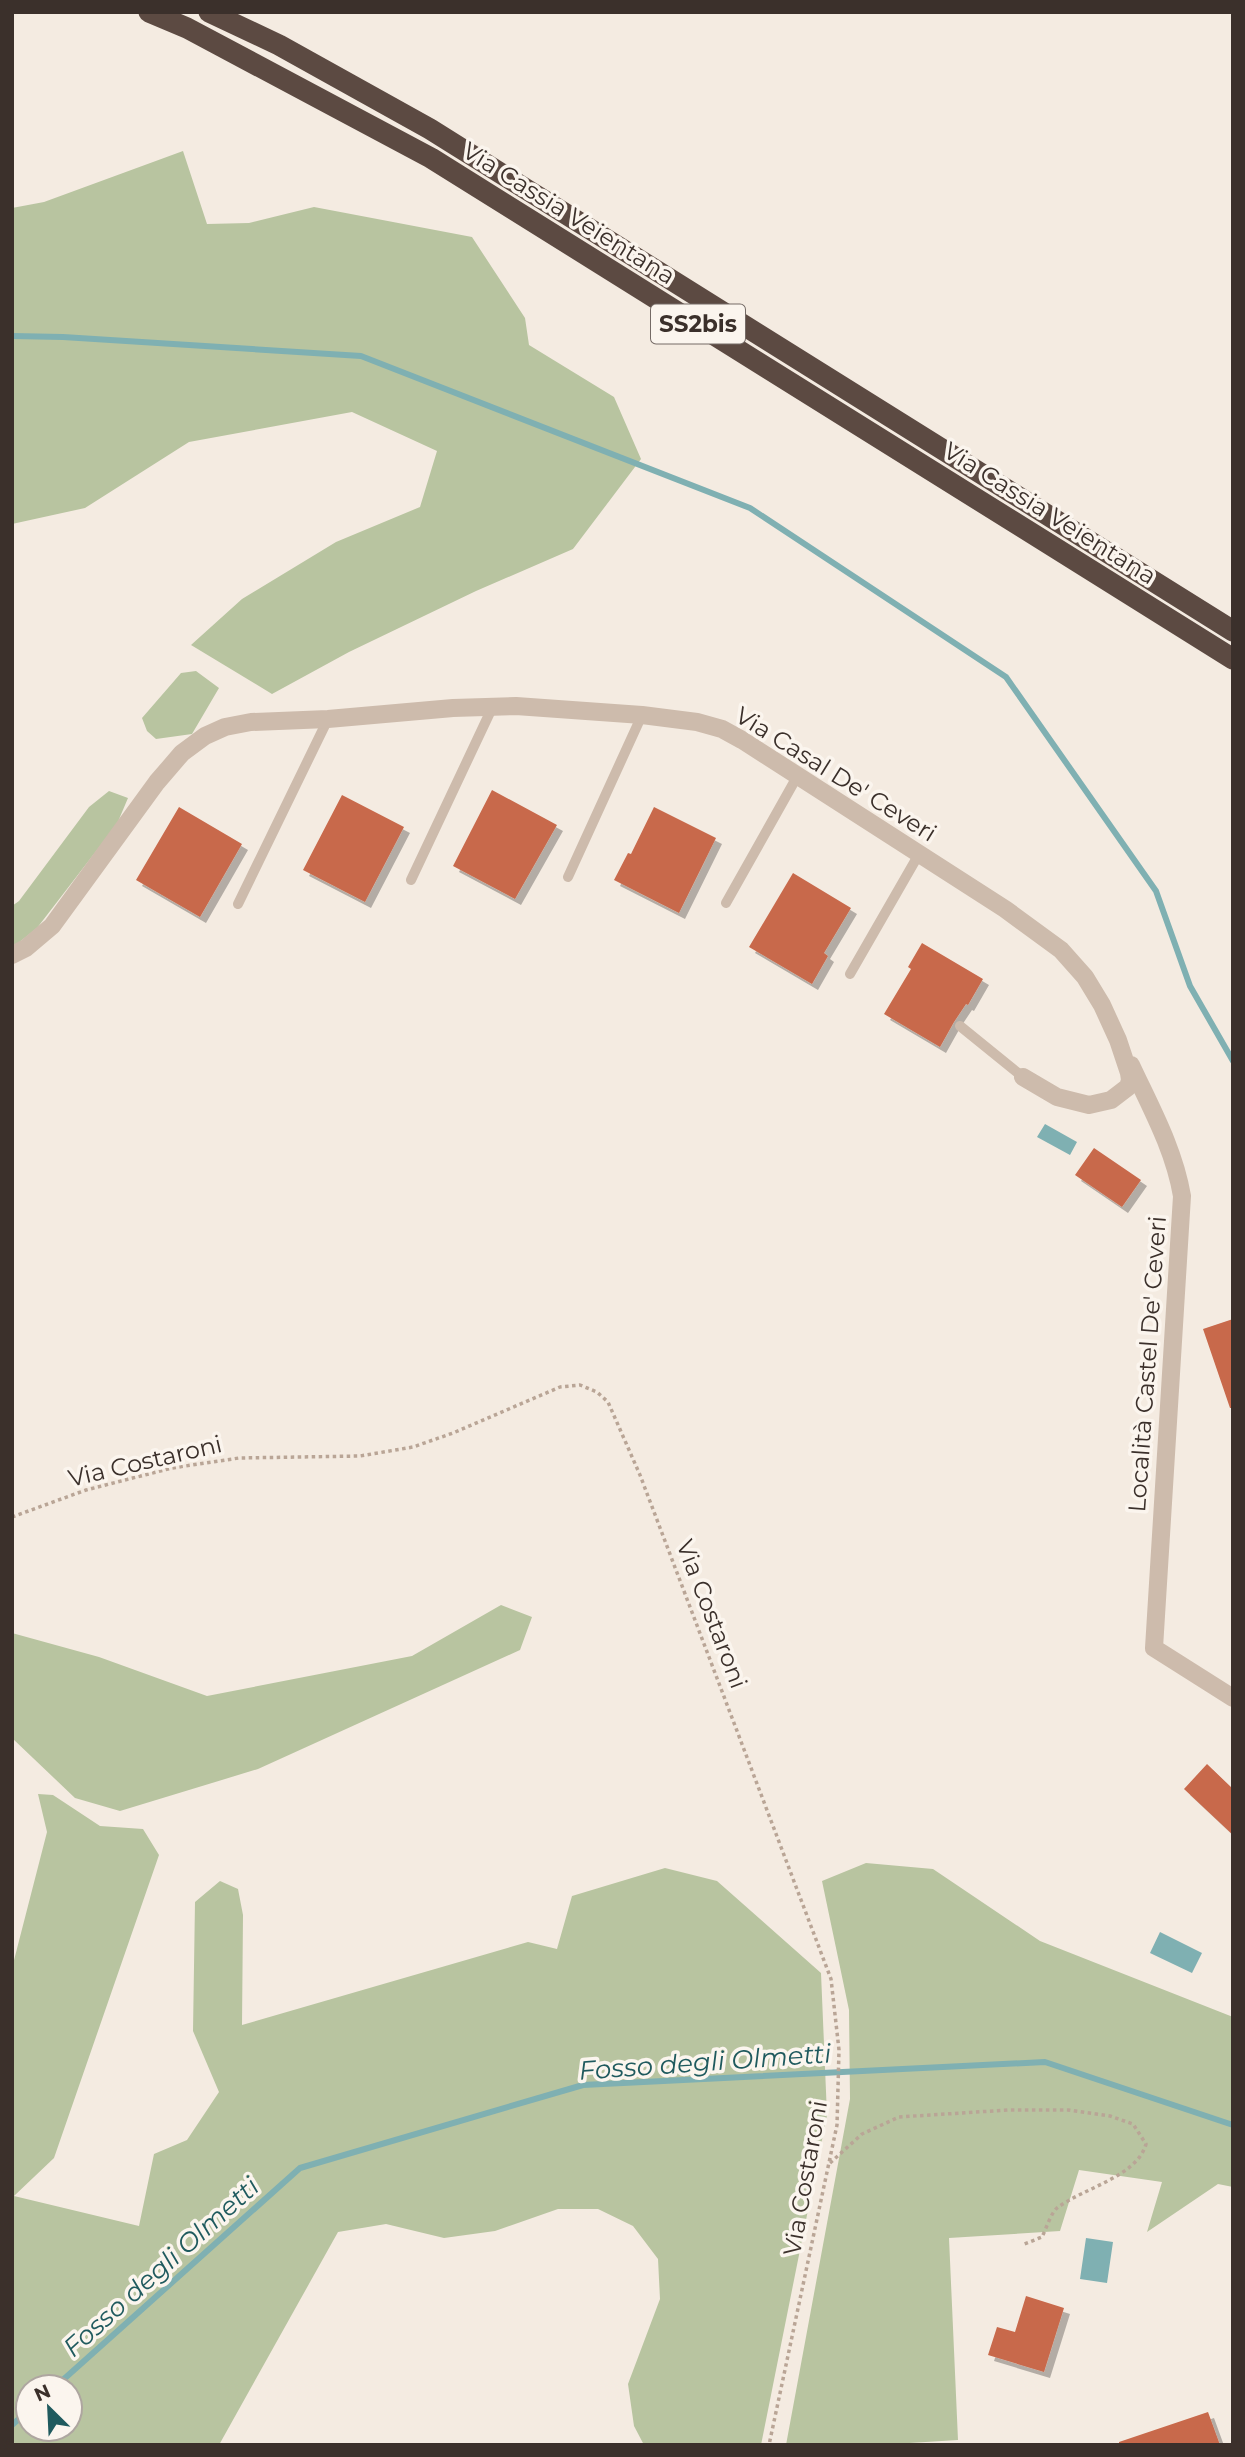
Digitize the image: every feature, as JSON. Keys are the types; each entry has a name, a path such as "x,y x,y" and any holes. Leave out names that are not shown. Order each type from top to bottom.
{"highway":[{"name":"Via Cassia Veientana","path":"149,12 187,29 431,158 1233,659"},
{"name":"Via Cassia Veientana","path":"209,12 279,45 430,129 1233,631"}],"street":[{"name":"Via Casal De' Ceveri","path":"12,955 26,948 52,926 157,782 183,753 205,736 225,727 251,722 328,719 493,705 642,715 697,722 722,729 742,740 1005,909 1061,950 1085,977 1102,1005 1129,1073 1128,1087 1120,1095 1099,1104 1072,1102 1056,1097 1023,1077"},
{"name":"Località Castel De' Ceveri","path":"1102,1005 1169,1144 1178,1170 1182,1196 1154,1648 1233,1698"}],"lane":[{"path":"411,880 493,705"},
{"path":"568,877 642,715"},
{"path":"238,904 328,719"},
{"path":"726,903 798,775"},
{"path":"850,974 919,854"},
{"path":"960,1026 1023,1077"}],"path":[{"name":"Via Costaroni","path":"12,1517 86,1489 172,1468 239,1458 360,1456 413,1447 453,1433 560,1387 580,1385 597,1392 608,1402 640,1475 831,1979 839,2050 837,2125 769,2445"},
{"path":"829,2164 862,2134 899,2117 1008,2110 1068,2110 1110,2116 1133,2124 1146,2144 1142,2157 1104,2183 1055,2209 1042,2237 1022,2245"}],"green space":[{"path":"183,151 207,224 249,223 314,207 472,237 525,318 529,345 614,397 641,459 573,549 476,591 349,652 272,694 191,645 242,599 336,542 420,507 437,451 352,412 189,442 85,508 12,524 12,208 44,202"},
{"path":"196,671 219,688 192,734 156,739 147,731 142,718 181,673"},
{"path":"109,791 128,798 117,824 37,928 12,948 12,906 19,901 89,807"},
{"path":"501,1605 532,1617 520,1650 258,1769 120,1811 75,1798 12,1738 12,1633 99,1657 207,1696 412,1656"},
{"path":"38,1794 53,1795 100,1826 143,1829 159,1855 54,2158 14,2196 139,2226 154,2154 187,2140 219,2092 193,2031 195,1902 220,1881 238,1889 243,1915 242,2025 528,1942 557,1949 572,1896 665,1868 717,1881 821,1973 827,2115 761,2445 644,2445 634,2426 628,2384 660,2299 658,2259 633,2226 598,2209 558,2209 495,2231 444,2238 386,2224 338,2232 219,2445 12,2445 12,1968 47,1832"},
{"path":"866,1863 933,1869 1040,1941 1233,2017 1233,2187 1218,2184 1147,2232 1162,2182 1079,2170 1060,2231 949,2238 958,2440 877,2445 786,2445 850,2099 849,2010 822,1881"}],"water":[{"path":"1045,1124 1077,1142 1070,1155 1037,1137"},
{"path":"1160,1932 1202,1953 1192,1973 1150,1953"},
{"path":"1086,2238 1113,2242 1107,2283 1080,2279"}],"building":[{"path":"492,790 557,825 515,899 453,866"},
{"path":"342,795 404,827 365,902 303,870"},
{"path":"179,807 242,844 200,917 136,880"},
{"path":"654,807 716,838 679,913 614,880 628,853 631,854"},
{"path":"793,873 851,908 824,953 828,956 812,984 749,947"},
{"path":"922,943 983,979 940,1047 884,1014 911,969 908,967"},
{"path":"1094,1148 1141,1180 1122,1207 1075,1175"},
{"path":"1233,1319 1233,1408 1230,1408 1203,1329"},
{"path":"1207,1764 1233,1789 1233,1835 1184,1789"},
{"path":"1026,2296 1064,2308 1044,2372 988,2355 997,2327 1015,2332"},
{"path":"1208,2412 1220,2445 1119,2445 1119,2442"}],"waterway":[{"path":"12,336 361,356 750,508 1006,677 1156,891 1190,986 1233,1061"},
{"name":"Fosso degli Olmetti","path":"71,2373 300,2168 583,2085 1045,2062 1233,2125"}]}
